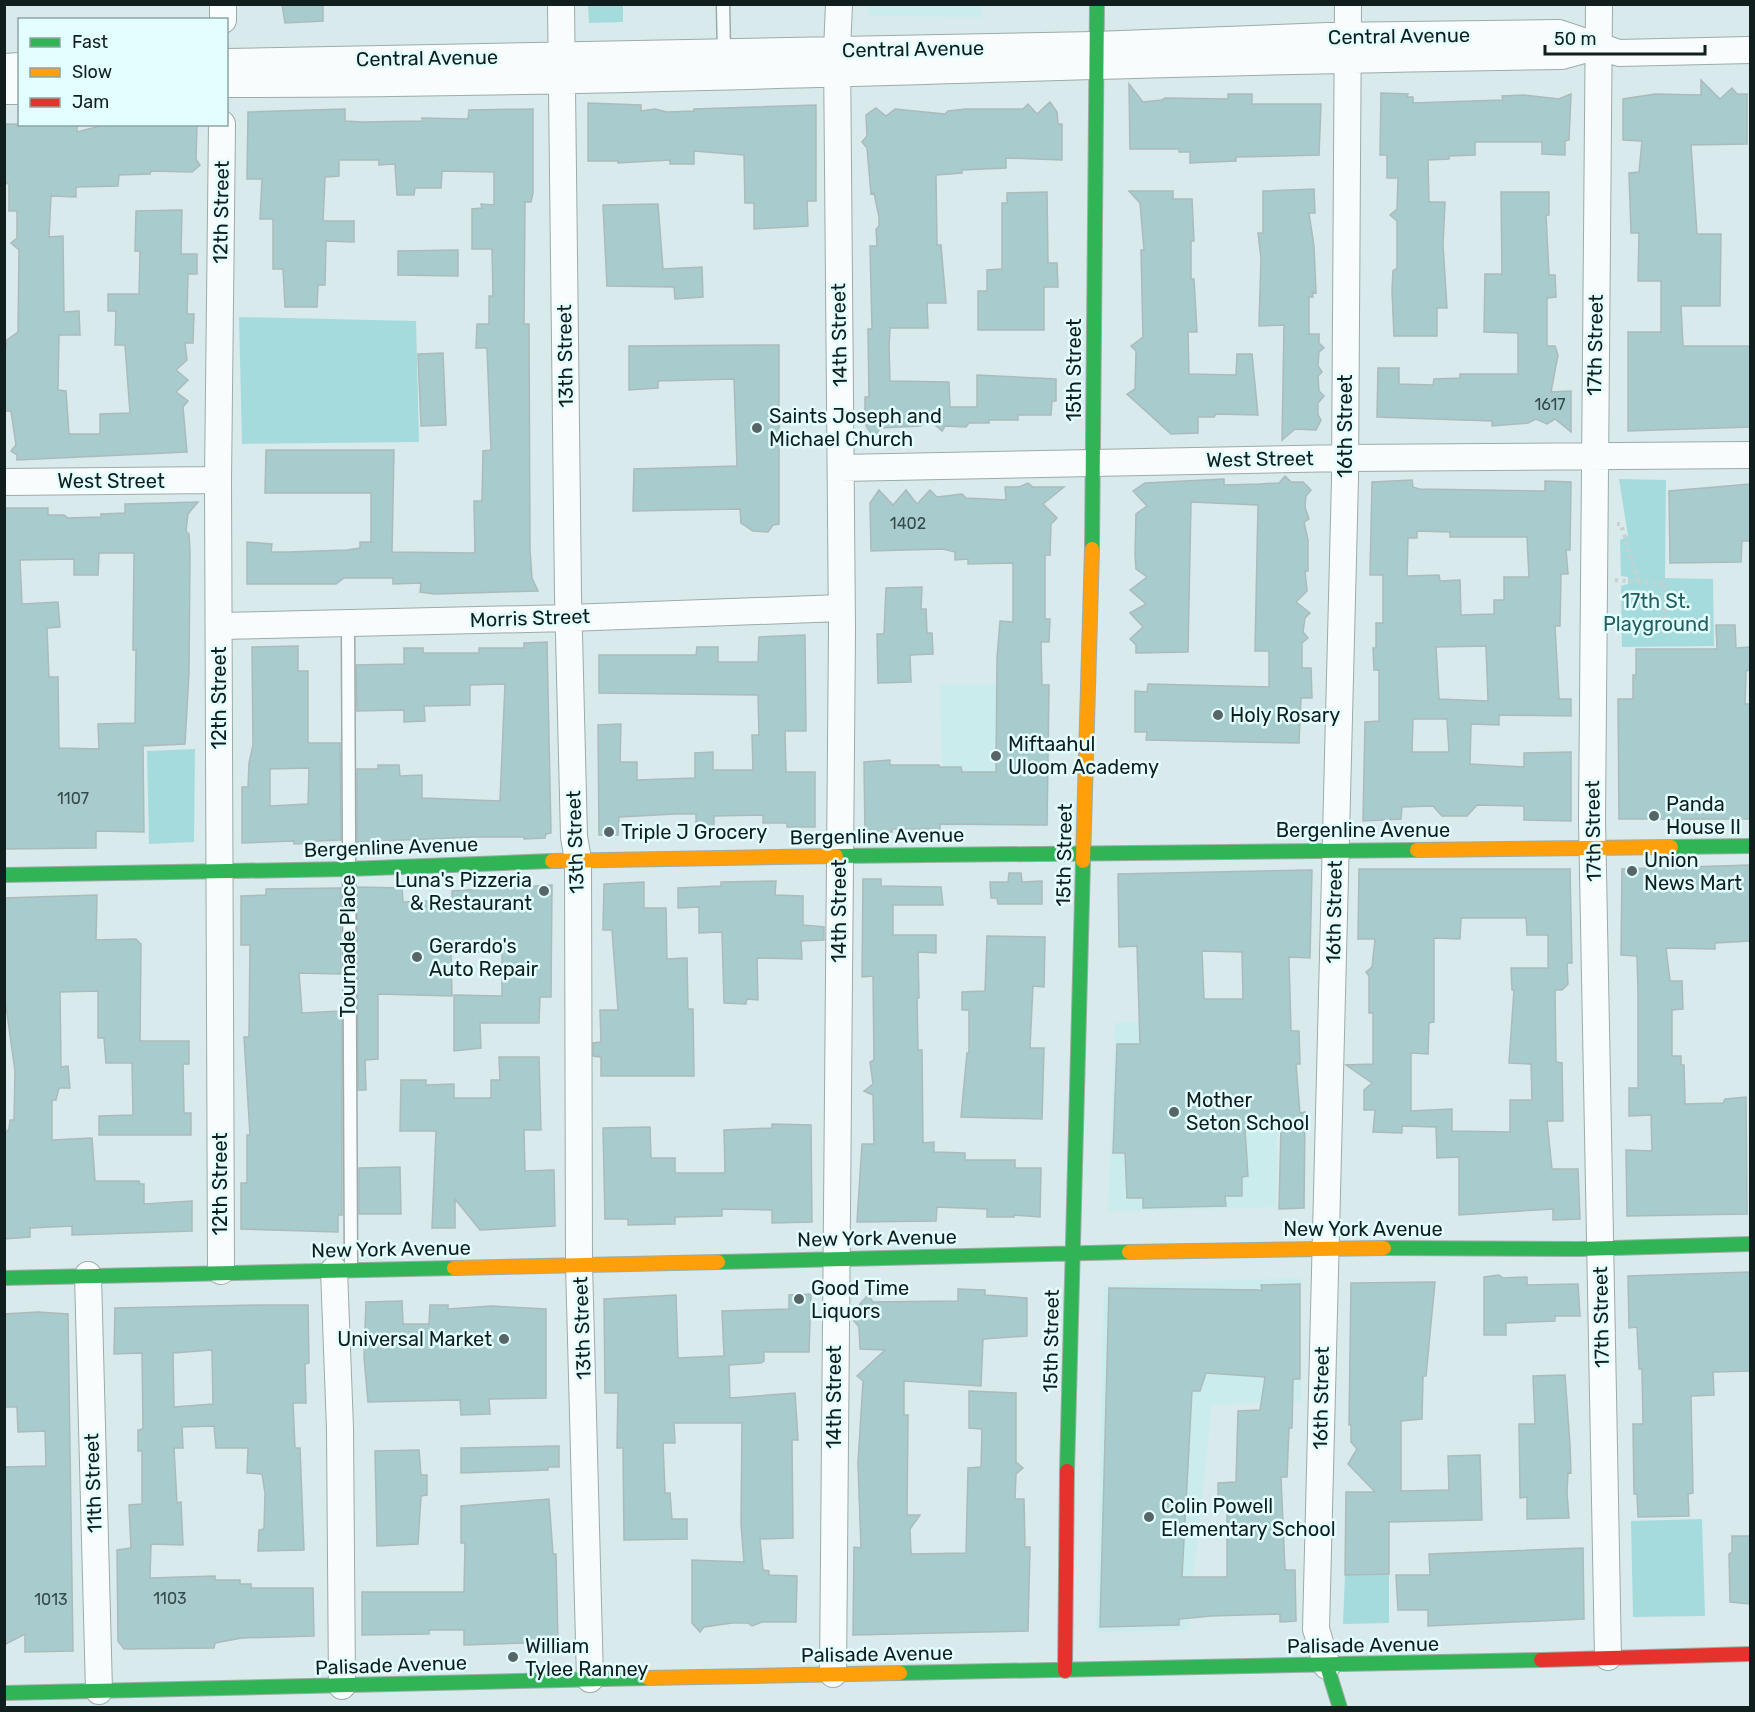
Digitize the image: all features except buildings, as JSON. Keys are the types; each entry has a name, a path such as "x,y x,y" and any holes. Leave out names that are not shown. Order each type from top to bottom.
{"street":[{"name":"13th Street","path":"561,4 569,618 574,837 578,860 579,1264 590,1679"},
{"name":"14th Street","path":"833,1674 842,608 837,62 839,4"},
{"name":"15th Street","path":"1065,1671 1071,1254 1084,853 1092,463 1097,4"},
{"name":"16th Street","path":"1340,1707 1316,1629 1345,458 1348,4"},
{"name":"17th Street","path":"1599,4 1592,849 1608,1657"},
{"name":"Central Avenue","path":"228,84 562,67 1095,56 1348,47 1558,33 1619,53 1750,50"},
{"name":"Central Avenue","path":"228,62 562,67 724,53 837,62"},
{"name":"12th Street","path":"221,1271 218,480 222,126"},
{"name":"West Street","path":"841,468 1345,458 1750,455"},
{"name":"West Street","path":"4,482 218,480"},
{"name":"Morris Street","path":"219,626 569,618 842,608"},
{"name":"Bergenline Avenue","path":"4,875 348,869 578,860 1335,849 1592,849 1750,846"},
{"name":"New York Avenue","path":"4,1278 221,1271 1325,1248 1600,1249 1750,1244"},
{"path":"342,1269 339,1428 342,1686"},
{"name":"11th Street","path":"88,1275 88,1697"},
{"name":"Palisade Avenue","path":"4,1693 88,1697 342,1686 590,1679 1326,1666 1750,1654"}],"lane":[{"path":"723,4 724,53"},
{"name":"Tournade Place","path":"342,1269 348,869 348,624"}],"path":[{"path":"1614,525 1621,524 1638,581"},
{"path":"1622,581 1665,584 1664,634"}],"shaded area":[{"path":"868,5 981,5 982,17 868,16"},
{"name":"Miftaahul Uloom Academy","path":"1050,683 1049,826 943,827 940,685"},
{"name":"Mother Seton School","path":"1217,1019 1277,1116 1276,1207 1108,1212 1115,1023"},
{"name":"Colin Powell Elementary School","path":"1301,1278 1301,1401 1212,1405 1188,1630 1096,1632 1104,1285"}],"green space":[{"path":"588,5 623,5 623,22 589,23"},
{"path":"239,317 416,321 419,442 242,444"},
{"name":"17th St. Playground","path":"1619,479 1666,480 1665,578 1713,579 1714,646 1622,647 1621,586 1628,584 1628,577 1621,576 1620,540 1628,536"},
{"path":"195,749 194,842 149,844 147,751"},
{"path":"1702,1519 1705,1616 1633,1617 1631,1521"},
{"path":"1389,1574 1389,1623 1343,1624 1345,1575"}],"traffic: fast":[{"path":"1092,549 1097,4"},
{"path":"1671,847 1750,846"},
{"path":"836,856 1417,850"},
{"path":"4,875 348,869 552,861"},
{"path":"1067,1471 1083,861"},
{"path":"1384,1248 1579,1249 1750,1244"},
{"path":"718,1262 1129,1252"},
{"path":"4,1278 454,1268"},
{"path":"900,1673 1541,1660"},
{"path":"1327,1666 1340,1708"},
{"path":"4,1693 648,1678"}],"traffic: slow":[{"path":"1083,861 1092,549"},
{"path":"1417,850 1671,847"},
{"path":"552,861 836,856"},
{"path":"1129,1252 1384,1248"},
{"path":"454,1268 718,1262"},
{"path":"648,1678 900,1673"}],"traffic: jam":[{"path":"1065,1671 1067,1471"},
{"path":"1541,1660 1750,1654"}],"place":[{"name":"Saints Joseph and Michael Church","path":"757,428"},
{"name":"Holy Rosary","path":"1218,715"},
{"name":"Miftaahul Uloom Academy","path":"996,756"},
{"name":"Panda House II","path":"1654,816"},
{"name":"Triple J Grocery","path":"609,832"},
{"name":"Union News Mart","path":"1632,871"},
{"name":"Luna's Pizzeria & Restaurant","path":"544,891"},
{"name":"Gerardo's Auto Repair","path":"417,957"},
{"name":"Mother Seton School","path":"1174,1112"},
{"name":"Good Time Liquors","path":"799,1299"},
{"name":"Universal Market","path":"504,1339"},
{"name":"Colin Powell Elementary School","path":"1149,1517"},
{"name":"William Tylee Ranney","path":"513,1657"}]}
